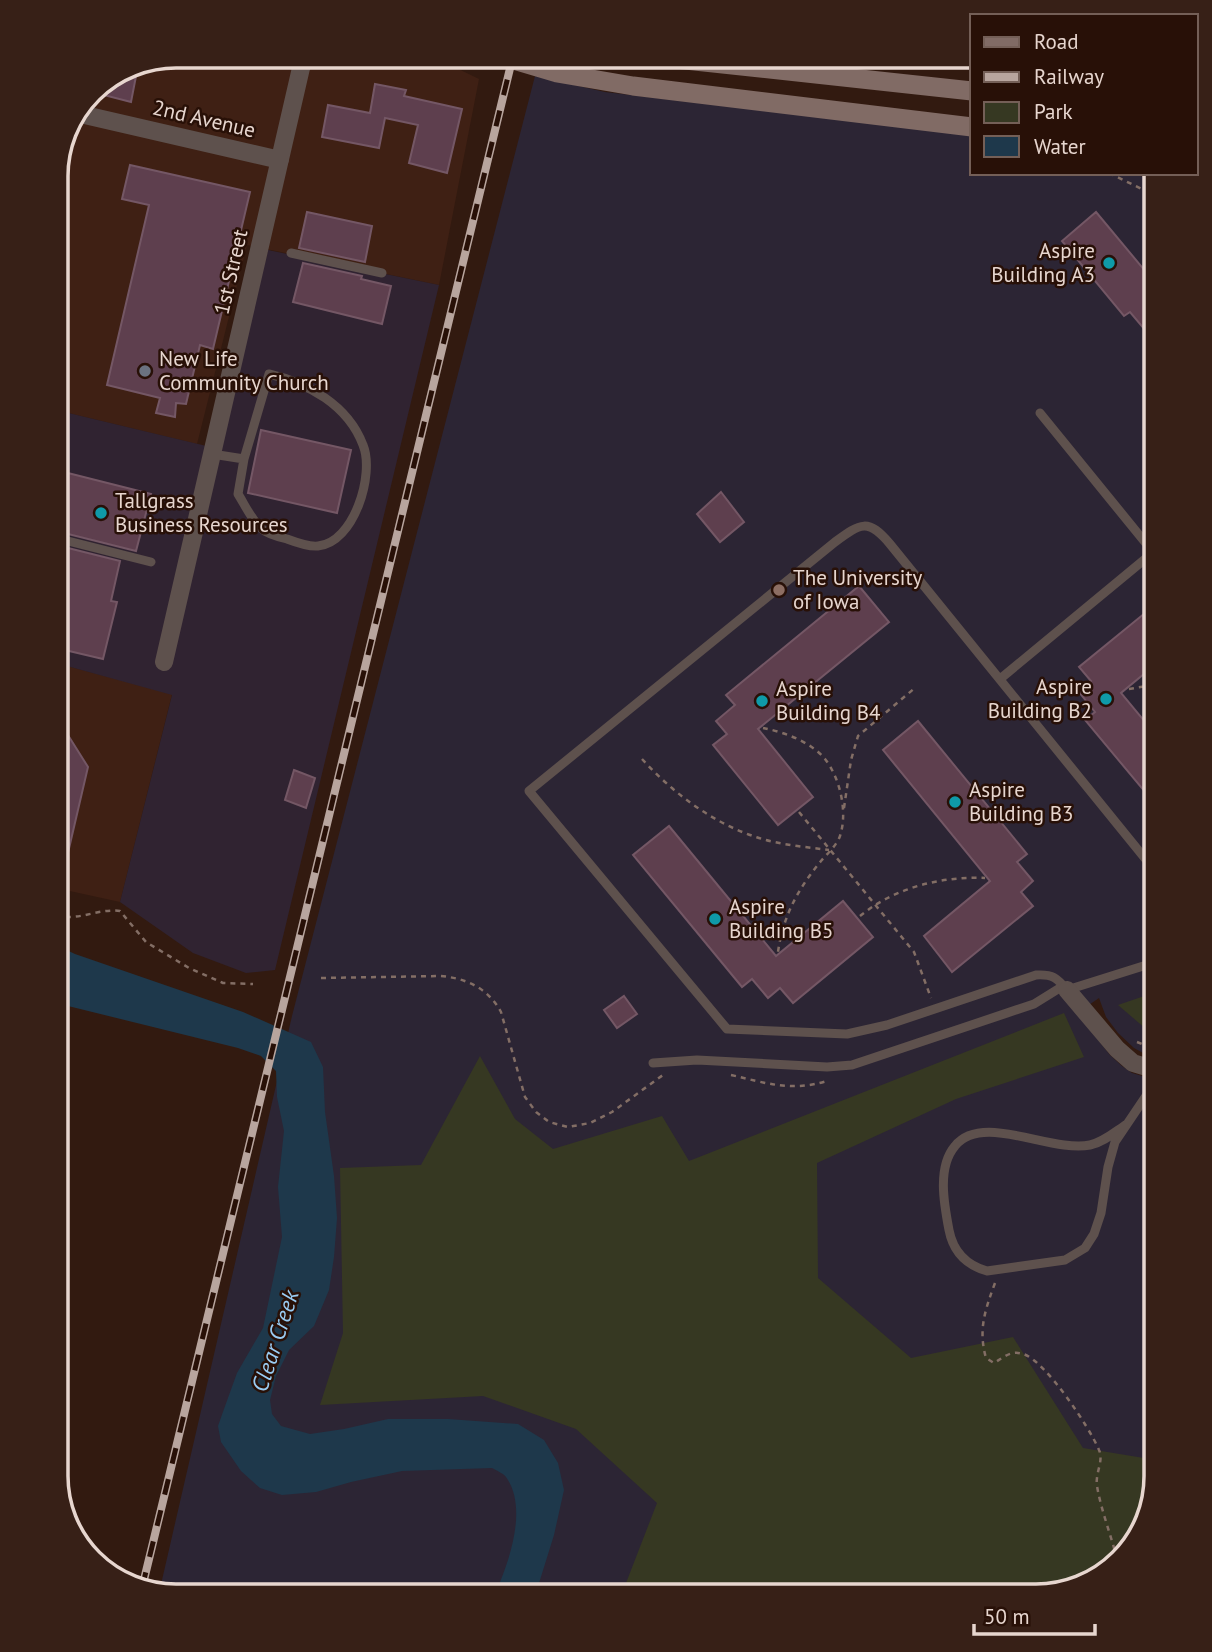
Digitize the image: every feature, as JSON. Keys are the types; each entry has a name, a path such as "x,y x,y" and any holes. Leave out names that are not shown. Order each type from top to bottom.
{"main road":[{"path":"534,68 633,86 970,127"},
{"path":"759,68 970,91"}],"street":[{"name":"1st Street","path":"164,662 301,68"},
{"name":"2nd Avenue","path":"87,115 280,160"},
{"path":"1065,988 1116,1049 1133,1063 1144,1066"}],"lane":[{"path":"291,253 382,273"},
{"path":"269,374 324,396 347,417 364,446 367,471 355,515 339,537 318,546 291,541 262,530 238,494 244,459 269,374"},
{"path":"1040,413 1144,539"},
{"path":"212,454 244,459"},
{"path":"1065,988 1060,979 1049,974 1036,975 887,1025 847,1034 727,1030 530,791 835,542 858,527 867,525 878,530 1144,857"},
{"path":"68,541 151,562"},
{"path":"1000,679 1144,559"},
{"path":"653,1063 697,1060 827,1067 852,1065 1034,1004 1065,988 1144,965"},
{"path":"1127,1124 1100,1141 1088,1145 1064,1146 983,1131 958,1141 951,1149 944,1171 949,1232 954,1248 975,1268 986,1271 1065,1260 1085,1248 1094,1234 1101,1213 1111,1154 1144,1099"}],"path":[{"path":"1113,175 1144,190"},
{"path":"1129,689 1144,686"},
{"path":"778,952 781,930 790,906 800,888 840,838 851,760 858,736 916,687"},
{"path":"763,728 778,730 804,743 824,759 841,796 843,815"},
{"path":"642,759 676,792 705,813 739,831 761,839 830,851"},
{"path":"799,812 914,952 935,1008"},
{"path":"860,916 874,904 927,884 961,877 985,878"},
{"path":"68,917 74,918 101,910 120,911 146,942 189,968 223,983 253,984"},
{"path":"321,978 440,976 457,977 479,987"},
{"path":"1000,1270 985,1312 981,1340 986,1359 994,1363 1009,1353 1022,1353 1033,1359 1054,1381 1086,1426 1101,1452 1096,1473 1097,1488 1114,1550"}],"shaded area":[{"path":"176,68 457,68 479,79 439,285 247,245 197,444 68,413 68,169 79,128 90,110 122,83 155,70"},
{"name":"The University of Iowa","path":"535,76 605,92 970,135 970,175 1139,175 1144,178 1144,1053 1118,1033 1106,1017 1099,998 1077,1013 1110,1055 1132,1073 1144,1076 1143,1490 1136,1517 1129,1530 1122,1542 1102,1562 1077,1576 1036,1584 161,1583 292,1016"},
{"path":"268,250 439,285 275,970 246,973 193,953 120,902 172,695 68,666 68,413 219,449"},
{"path":"68,666 172,694 120,902 68,891"}],"green space":[{"path":"1144,996 1144,1027 1118,1005"},
{"path":"1064,1013 1084,1057 956,1099 817,1163 818,1278 911,1358 1013,1337 1083,1448 1144,1458 1140,1504 1122,1542 1102,1562 1090,1569 1077,1576 1050,1583 626,1584 657,1503 576,1429 483,1396 320,1405 343,1333 340,1168 421,1165 480,1056 515,1119 553,1149 662,1116 689,1161"}],"water":[{"name":"Clear Creek","path":"68,951 243,1012 311,1042 323,1067 325,1112 337,1218 334,1257 329,1290 314,1326 289,1350 276,1376 270,1400 272,1414 281,1426 310,1434 388,1419 448,1419 518,1424 544,1440 558,1463 564,1490 539,1584 499,1584 514,1537 516,1505 513,1490 506,1477 492,1468 402,1471 316,1492 282,1495 260,1488 241,1471 221,1442 218,1426 237,1373 263,1328 282,1237 278,1187 284,1131 277,1097 276,1071 261,1056 68,1006"}],"building":[{"path":"136,76 131,102 105,95"},
{"path":"375,84 406,90 404,96 462,109 447,173 409,163 418,125 385,118 379,148 322,137 328,105 370,113"},
{"path":"130,165 250,192 213,349 200,345 186,404 176,403 175,417 156,413 160,398 107,385 149,205 122,199"},
{"path":"307,212 372,226 365,262 299,248"},
{"name":"Aspire Building A3","path":"1096,212 1144,270 1144,329 1130,312 1124,316 1062,241"},
{"path":"303,263 362,276 361,279 391,286 382,324 293,302"},
{"path":"261,430 351,450 337,513 248,493"},
{"name":"Tallgrass Business Resources","path":"68,473 151,494 136,551 68,534"},
{"path":"721,492 744,522 720,542 697,514"},
{"path":"68,548 120,561 111,601 117,602 103,659 68,651"},
{"name":"Aspire Building B4","path":"859,586 889,622 758,729 813,797 778,825 713,745 727,734 716,721 735,705 726,695"},
{"name":"Aspire Building B2","path":"1144,614 1144,674 1121,693 1144,721 1144,791 1085,720 1095,712 1079,692 1091,681 1079,667"},
{"name":"Aspire Building B3","path":"918,721 1027,854 1017,862 1033,881 1021,892 1033,906 952,972 924,936 990,881 883,750"},
{"path":"68,735 88,767 68,853"},
{"path":"294,770 315,778 306,808 285,800"},
{"name":"Aspire Building B5","path":"669,826 776,956 843,901 873,937 793,1003 780,988 768,998 752,979 742,987 633,855"},
{"path":"624,996 637,1014 617,1028 604,1010"}],"railway":[{"path":"144,1579 510,68"}],"place":[{"name":"Aspire Building A3","path":"1109,263"},
{"name":"New Life Community Church","path":"145,371"},
{"name":"Tallgrass Business Resources","path":"101,513"},
{"name":"The University of Iowa","path":"779,590"},
{"name":"Aspire Building B2","path":"1106,699"},
{"name":"Aspire Building B4","path":"762,701"},
{"name":"Aspire Building B3","path":"955,802"},
{"name":"Aspire Building B5","path":"715,919"}]}
